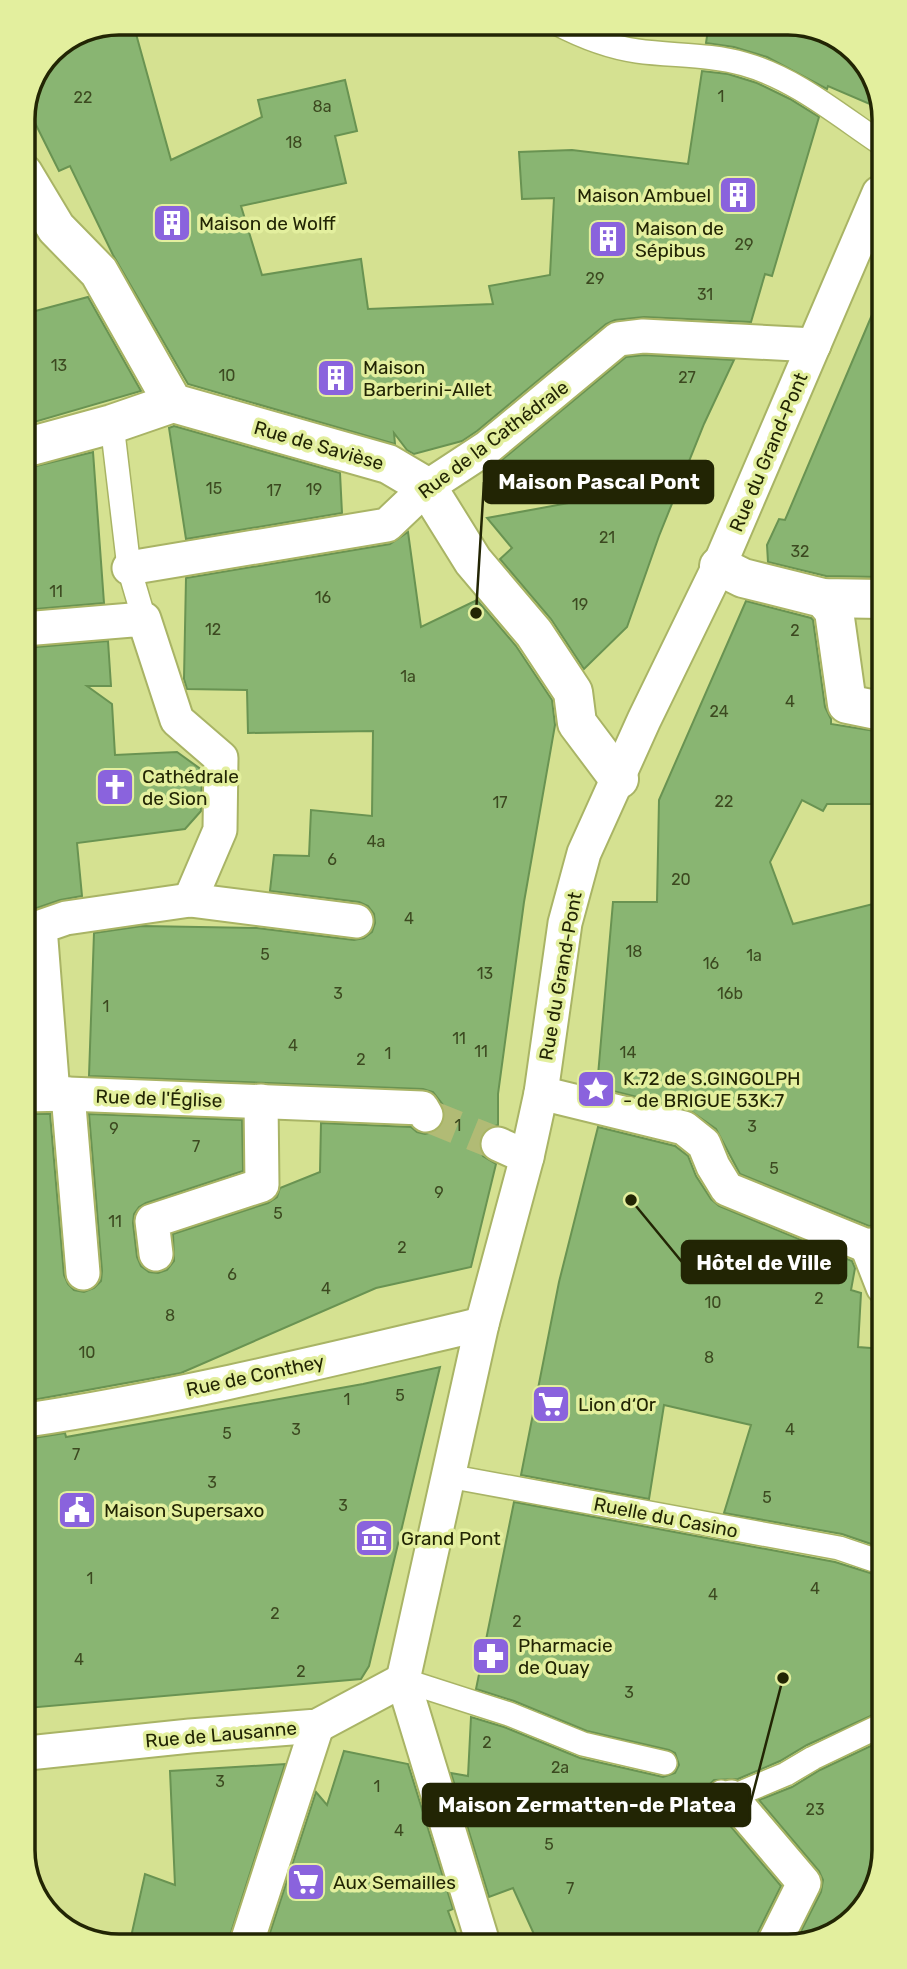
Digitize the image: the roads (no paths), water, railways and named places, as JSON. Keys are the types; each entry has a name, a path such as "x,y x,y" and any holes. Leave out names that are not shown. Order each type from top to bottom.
{"street":[{"path":"35,193 56,228 99,272 173,403 112,424 35,445"},
{"name":"Rue du Grand-Pont","path":"403,1680 482,1324 513,1151 541,1093 565,923 584,853 644,720 719,566 872,209"},
{"name":"Rue de la Cathédrale","path":"129,568 387,525 427,487 488,447 618,339 643,336 814,345"},
{"name":"Rue de Savièse","path":"173,403 388,464 427,487 473,561 534,633 573,692 577,723 619,779"},
{"path":"719,566 743,578 823,598 872,599"},
{"path":"823,598 834,611 847,705 872,709"},
{"path":"35,628 144,619 177,720 221,758 220,830 190,900"},
{"path":"49,1094 40,927 66,918 190,900 356,921"},
{"path":"541,1093 684,1128 704,1144 727,1189 872,1244"},
{"name":"Rue de l'Église","path":"83,1273 49,1094 422,1108 426,1115"},
{"path":"156,1254 152,1221 262,1185 261,1101"},
{"name":"Rue de Conthey","path":"35,1419 119,1405 482,1324"},
{"path":"403,1680 479,1934"},
{"name":"Rue de Lausanne","path":"35,1752 317,1726 403,1680"},
{"path":"250,1934 317,1726"},
{"path":"726,1794 804,1883 778,1934"}],"lane":[{"path":"579,35 635,51 701,56 743,63 794,84 872,137"},
{"path":"112,424 129,568 144,619"},
{"name":"Ruelle du Casino","path":"448,1476 839,1548 872,1559"},
{"path":"403,1680 509,1714 583,1744 665,1763"},
{"path":"726,1794 786,1774 872,1730"}],"tunnel":[{"path":"426,1115 498,1144"}],"place":[{"name":"Maison Ambuel","path":"738,195"},
{"name":"Maison de Wolff","path":"172,223"},
{"name":"Maison de Sépibus","path":"608,239"},
{"name":"Maison Barberini-Allet","path":"336,378"},
{"name":"Maison Pascal Pont","path":"476,613"},
{"name":"Cathédrale de Sion","path":"115,787"},
{"name":"K.72 de S.GINGOLPH - de BRIGUE 53K.7","path":"596,1089"},
{"name":"Hôtel de Ville","path":"631,1200"},
{"name":"Lion d‘Or","path":"551,1404"},
{"name":"Maison Supersaxo","path":"77,1510"},
{"name":"Grand Pont","path":"374,1538"},
{"name":"Pharmacie de Quay","path":"491,1656"},
{"name":"Maison Zermatten-de Platea","path":"783,1678"},
{"name":"Aux Semailles","path":"306,1882"}]}
